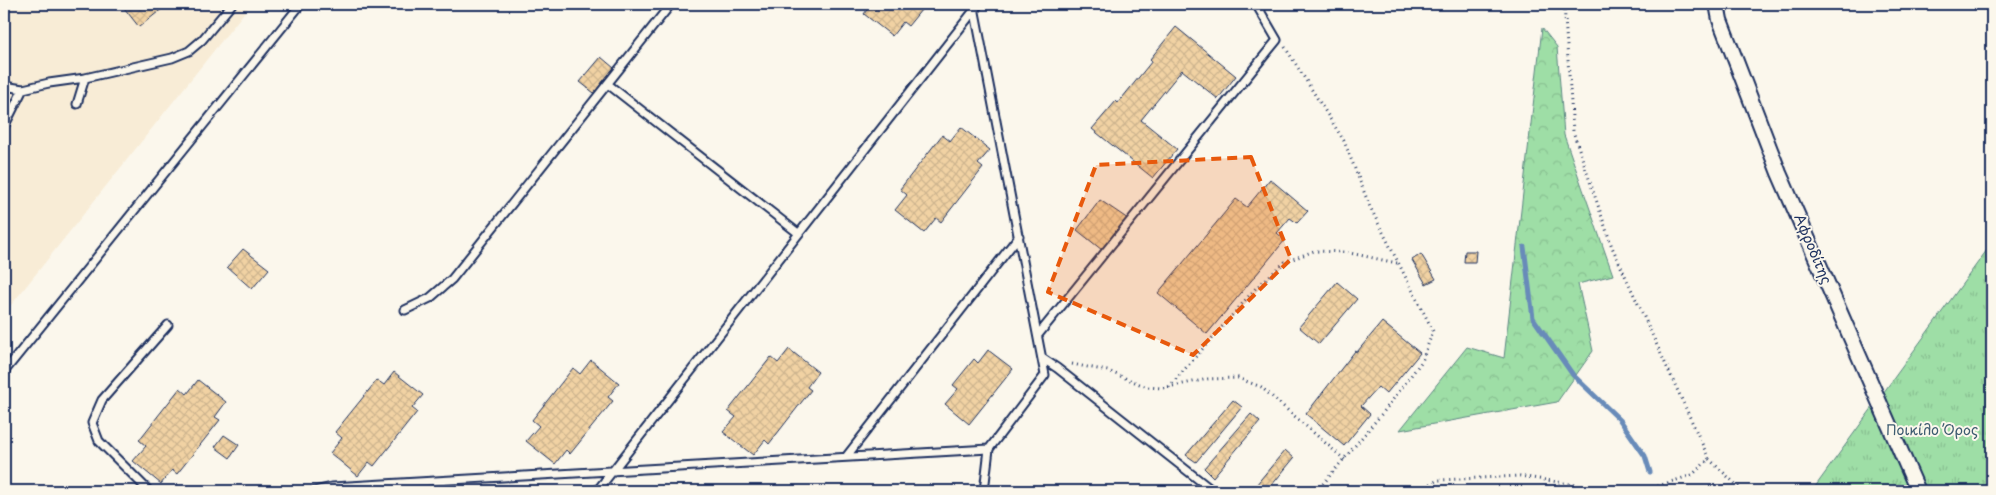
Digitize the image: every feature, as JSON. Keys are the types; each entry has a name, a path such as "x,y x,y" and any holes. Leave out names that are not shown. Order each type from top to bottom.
{"street":[{"name":"Αφροδίτης","path":"1717,4 1720,20 1779,173 1918,491"}],"lane":[{"path":"4,86 23,89 86,78 172,58 189,50 202,40 232,4"},
{"path":"4,372 301,4"},
{"path":"405,310 430,298 452,279 609,85 671,4"},
{"path":"1038,335 1277,40 1256,4"},
{"path":"597,491 975,6"},
{"path":"975,6 1045,375 989,449 984,491"},
{"path":"77,104 86,78"},
{"path":"609,85 798,233"},
{"path":"4,127 23,89"},
{"path":"846,457 1019,236"},
{"path":"149,491 98,441 92,423 102,400 168,325"},
{"path":"1042,358 1213,491"},
{"path":"314,491 332,487 989,449"}],"path":[{"path":"1564,4 1573,130 1612,248 1709,459 1743,491"},
{"path":"1277,40 1285,47 1344,141 1370,208 1432,331 1422,361 1345,460 1317,491"},
{"path":"1169,387 1256,288 1285,262 1314,251 1345,252 1398,263"},
{"path":"1057,368 1074,364 1108,371 1147,387 1169,387 1208,379 1238,378 1261,387 1345,460"},
{"path":"1417,491 1438,480 1512,476 1614,491 1655,487 1692,475 1709,459"}],"highlighted area":[{"path":"1251,157 1291,259 1193,355 1048,292 1096,165"}],"shaded area":[{"path":"4,4 251,4 4,314"}],"green space":[{"path":"1542,28 1557,47 1564,135 1613,275 1578,284 1593,351 1557,402 1400,430 1467,347 1504,358"},
{"name":"Ποικίλο Όρος","path":"1992,243 1992,491 1812,491"}],"building":[{"path":"121,4 159,4 163,8 139,27"},
{"path":"871,4 926,4 908,26 903,22 892,36 864,14"},
{"path":"1176,27 1236,76 1218,99 1182,70 1141,120 1177,149 1153,178 1092,129 1116,101 1118,103 1152,61 1150,59"},
{"path":"601,57 614,68 594,93 580,82"},
{"path":"961,127 990,150 978,164 983,168 941,222 936,218 924,233 895,210 907,195 900,189 942,135 950,141"},
{"path":"1270,179 1308,211 1297,223 1290,218 1277,233 1285,240 1207,334 1158,293 1236,199 1247,207"},
{"path":"1100,200 1128,219 1102,250 1077,230"},
{"path":"243,249 269,269 252,289 227,267"},
{"path":"1465,251 1476,251 1475,262 1464,262"},
{"path":"1421,254 1436,279 1426,284 1412,260"},
{"path":"1337,282 1357,299 1319,344 1299,327"},
{"path":"1382,322 1420,353 1386,394 1378,387 1361,406 1370,414 1344,446 1306,414 1355,351 1357,352"},
{"path":"789,349 818,372 807,387 811,390 769,444 765,440 753,455 723,432 736,417 728,411 771,357 778,363"},
{"path":"988,350 1013,369 969,424 945,404 958,389 953,385 974,359 978,363"},
{"path":"591,360 619,383 608,397 613,401 570,454 566,450 555,464 526,441 539,426 532,420 573,368 580,374"},
{"path":"394,372 423,395 412,408 417,412 374,466 369,462 358,476 330,453 342,438 335,432 377,380 384,385"},
{"path":"198,380 226,402 215,417 220,420 177,474 172,470 161,484 133,461 146,446 139,440 180,388 187,394"},
{"path":"1233,400 1242,407 1196,462 1186,455"},
{"path":"1251,414 1260,422 1213,477 1204,468"},
{"path":"224,435 239,445 230,458 215,447"},
{"path":"1285,450 1294,458 1267,491 1251,491"}],"waterway":[{"path":"1524,247 1533,318 1573,375 1620,420 1645,456 1650,472"}]}
